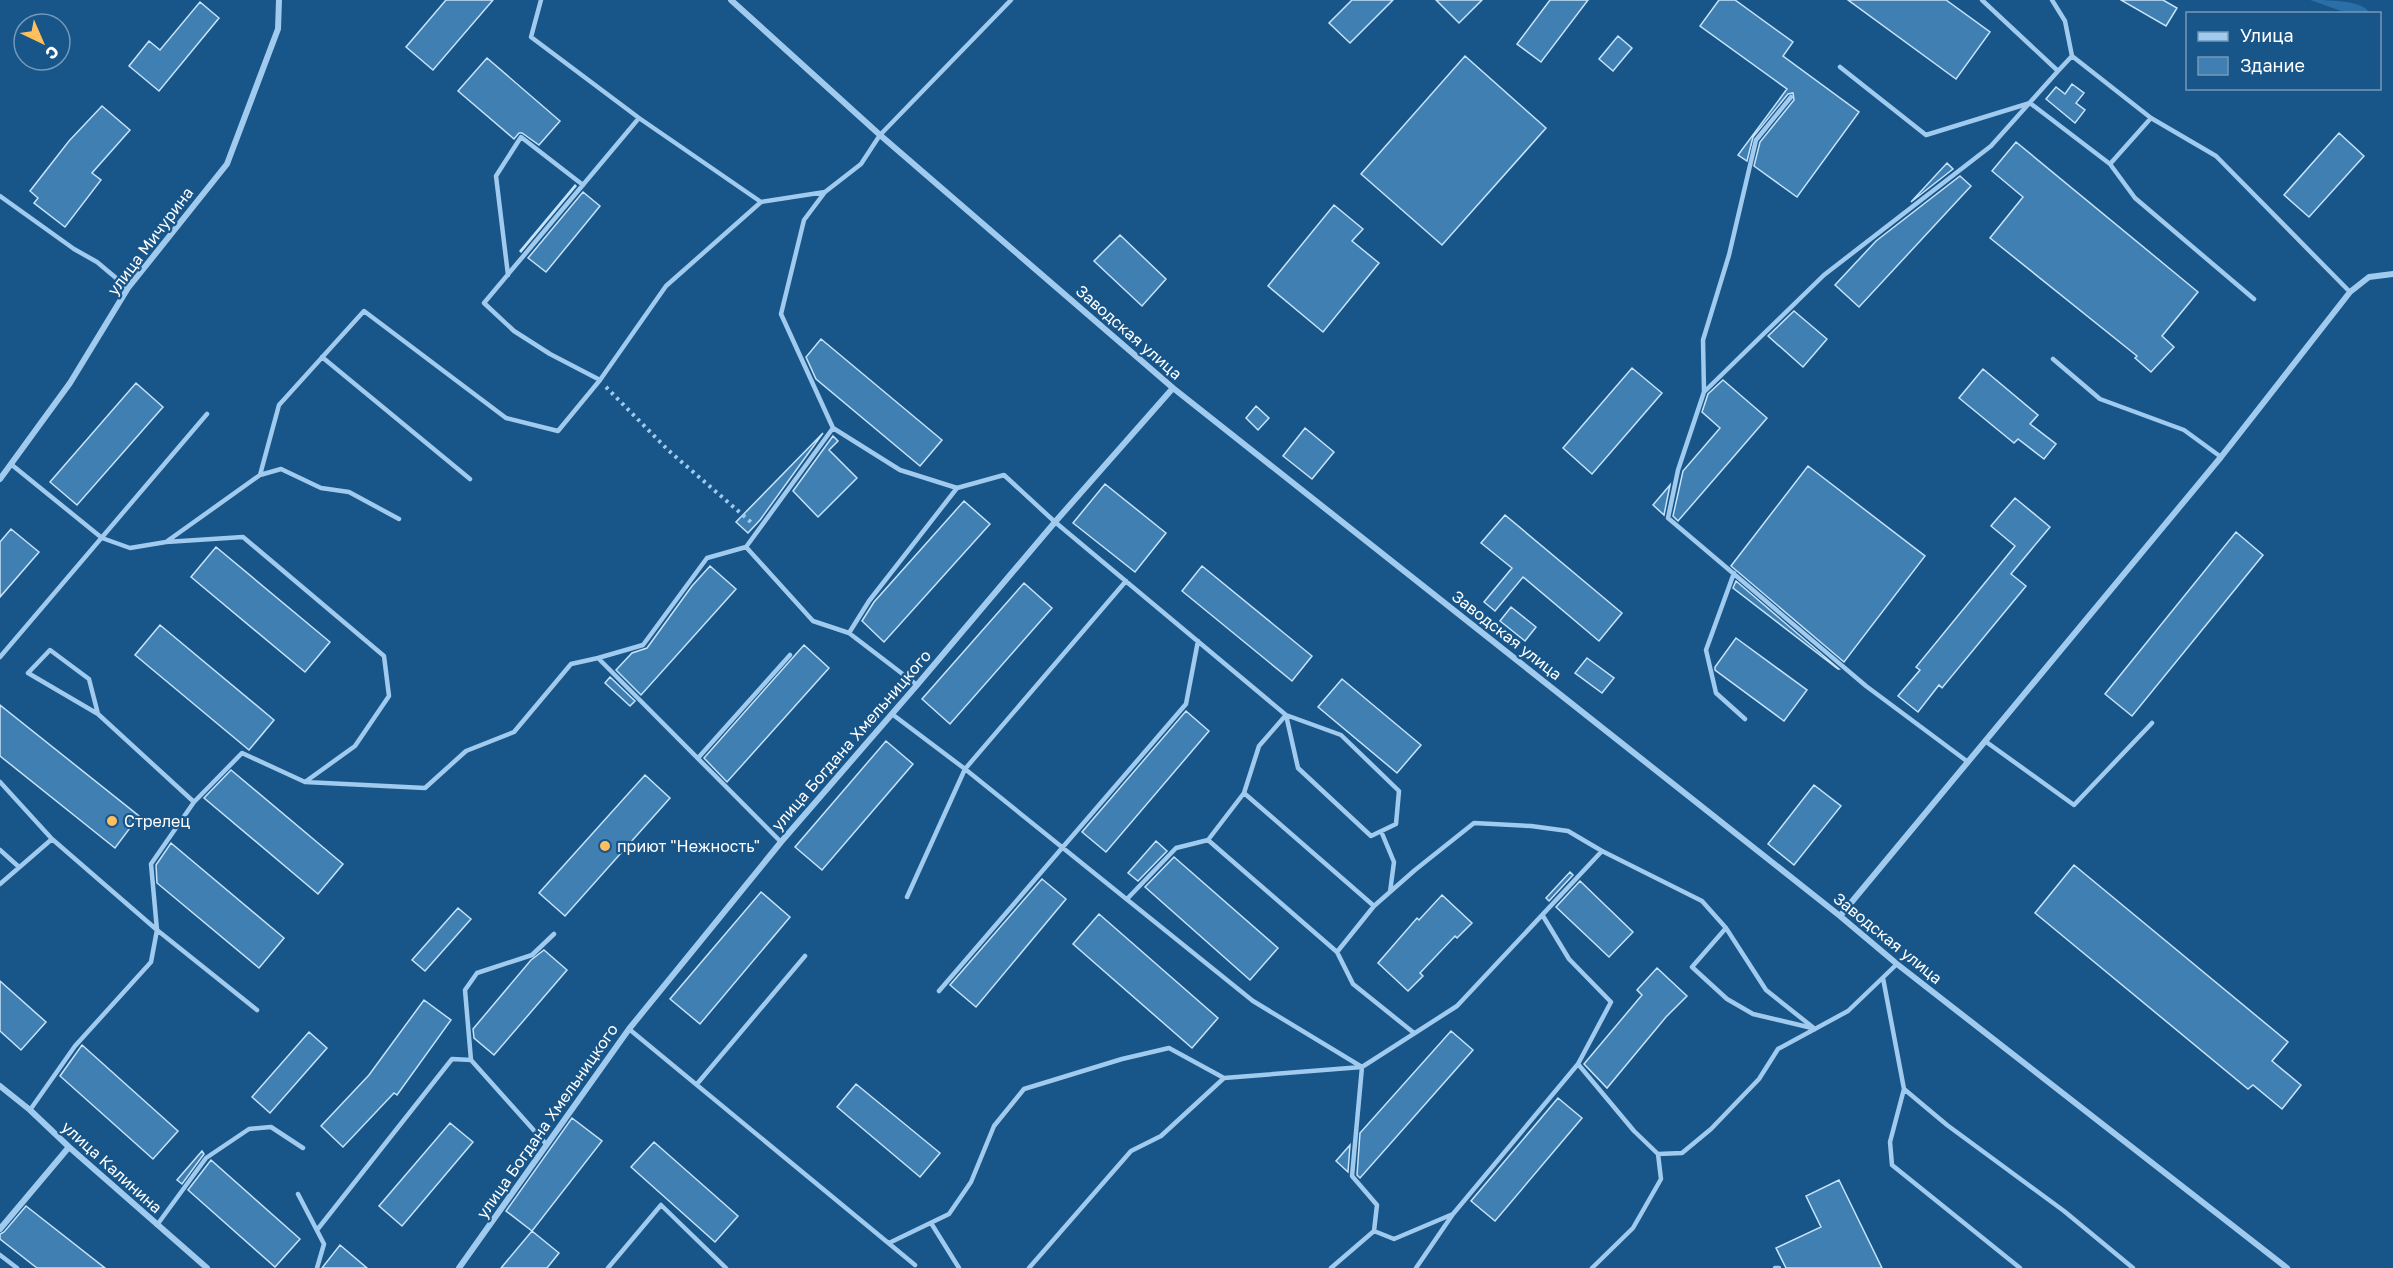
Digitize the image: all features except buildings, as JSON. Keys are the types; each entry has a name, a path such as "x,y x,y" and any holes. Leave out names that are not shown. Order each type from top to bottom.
{"street":[{"name":"улица Мичурина","path":"0,479 70,383 128,288 226,164 278,28 279,0"},
{"name":"Заводская улица","path":"731,0 880,135 1173,388 1840,916 1897,964 2287,1268"},
{"path":"1840,916 2221,457 2350,292 2369,277 2393,274"},
{"name":"улица Богдана Хмельницкого","path":"459,1268 629,1029 781,842 1173,388"},
{"name":"улица Калинина","path":"0,1086 207,1268"},
{"path":"0,1229 69,1148"}],"lane":[{"path":"541,0 531,37 639,118 761,202"},
{"path":"1011,0 880,135 861,165 825,192 804,220 781,314 833,428 900,470 957,488 1004,475 1055,522 1286,716 1341,735 1399,791 1396,824 1371,836 1298,768 1286,716"},
{"path":"1982,0 2058,70"},
{"path":"2052,0 2065,21 2072,56 2151,118 2216,156 2350,292"},
{"path":"1704,392 1824,275 1991,146 2072,56"},
{"path":"1840,67 1926,135 2030,102"},
{"path":"1791,97 1756,140 1729,255 1703,340 1704,392 1678,470 1668,518 1866,686 1968,762"},
{"path":"2030,102 2110,164 2135,198 2254,299"},
{"path":"600,380 550,354 514,331 484,303 639,118"},
{"path":"2110,164 2151,118"},
{"path":"508,275 496,176 521,136 583,184"},
{"path":"260,475 279,405 364,311 506,418 558,431 600,380 666,286 761,202 825,192"},
{"path":"0,196 74,249 97,262 128,288"},
{"path":"322,357 470,479"},
{"path":"2053,359 2100,399 2184,430 2221,457"},
{"path":"0,657 207,414"},
{"path":"30,1110 75,1046 151,962 157,930 151,864 194,802 242,753 305,782 425,788 466,751 514,732 571,664 643,645 707,558 746,547 833,428"},
{"path":"12,465 102,538 130,548 166,542 243,537 384,656 389,696 355,746 305,782"},
{"path":"166,542 260,475 281,469 321,488 349,492 399,519"},
{"path":"849,633 869,601 957,488"},
{"path":"746,547 813,621 849,633 917,685"},
{"path":"1734,573 1706,651 1716,693 1745,719"},
{"path":"907,897 965,769 1126,581"},
{"path":"939,991 1186,704 1198,641"},
{"path":"98,714 89,679 50,650 28,673 98,714 194,802"},
{"path":"698,758 790,655"},
{"path":"598,658 781,842"},
{"path":"892,714 965,769 1253,1001 1362,1067"},
{"path":"1126,899 1176,848 1208,840 1244,793 1259,746 1286,716"},
{"path":"1984,741 2074,805 2152,723"},
{"path":"0,782 52,839 157,930 257,1010"},
{"path":"1244,793 1374,906"},
{"path":"1337,952 1374,906 1474,823 1531,826 1568,831 1602,851 1702,901 1726,928 1766,990 1815,1029"},
{"path":"1381,831 1394,862 1390,892"},
{"path":"0,884 52,839"},
{"path":"1208,840 1337,952 1353,984 1414,1034"},
{"path":"0,850 19,867"},
{"path":"889,1243 949,1214 971,1182 994,1126 1024,1089 1122,1059 1169,1048 1224,1078 1362,1067 1457,1006 1602,851"},
{"path":"1416,1268 1453,1214 1578,1064 1611,1002 1569,959 1543,916"},
{"path":"1726,928 1692,967 1727,999 1753,1014 1815,1029"},
{"path":"547,1145 471,1060 465,990 477,974 532,955 554,934"},
{"path":"697,1084 805,956"},
{"path":"1658,1154 1682,1153 1711,1129 1759,1079 1778,1049 1848,1011 1897,964"},
{"path":"1883,978 1904,1089 1890,1142 1892,1165 2020,1268"},
{"path":"629,1029 915,1265"},
{"path":"317,1230 452,1059 471,1060"},
{"path":"1578,1064 1634,1131 1658,1154 1661,1179 1633,1228 1592,1268"},
{"path":"1331,1268 1374,1231 1377,1204 1352,1176 1362,1067"},
{"path":"1029,1268 1131,1151 1161,1136 1224,1078"},
{"path":"1904,1089 1947,1125 2064,1211 2133,1268"},
{"path":"157,1225 206,1158 249,1129 271,1127 303,1148"},
{"path":"298,1194 324,1244 317,1268"},
{"path":"608,1268 661,1205 726,1268"},
{"path":"1374,1231 1394,1239 1453,1214"},
{"path":"931,1223 958,1268"},
{"path":"0,1255 17,1268"}],"path":[{"path":"600,380 632,416 669,452 759,529"}],"shaded area":[{"path":"2310,0 2353,3 2369,12 2344,12"}],"place":[{"name":"Стрелец","path":"112,821"},
{"name":"приют \"Нежность\"","path":"605,846"}]}
